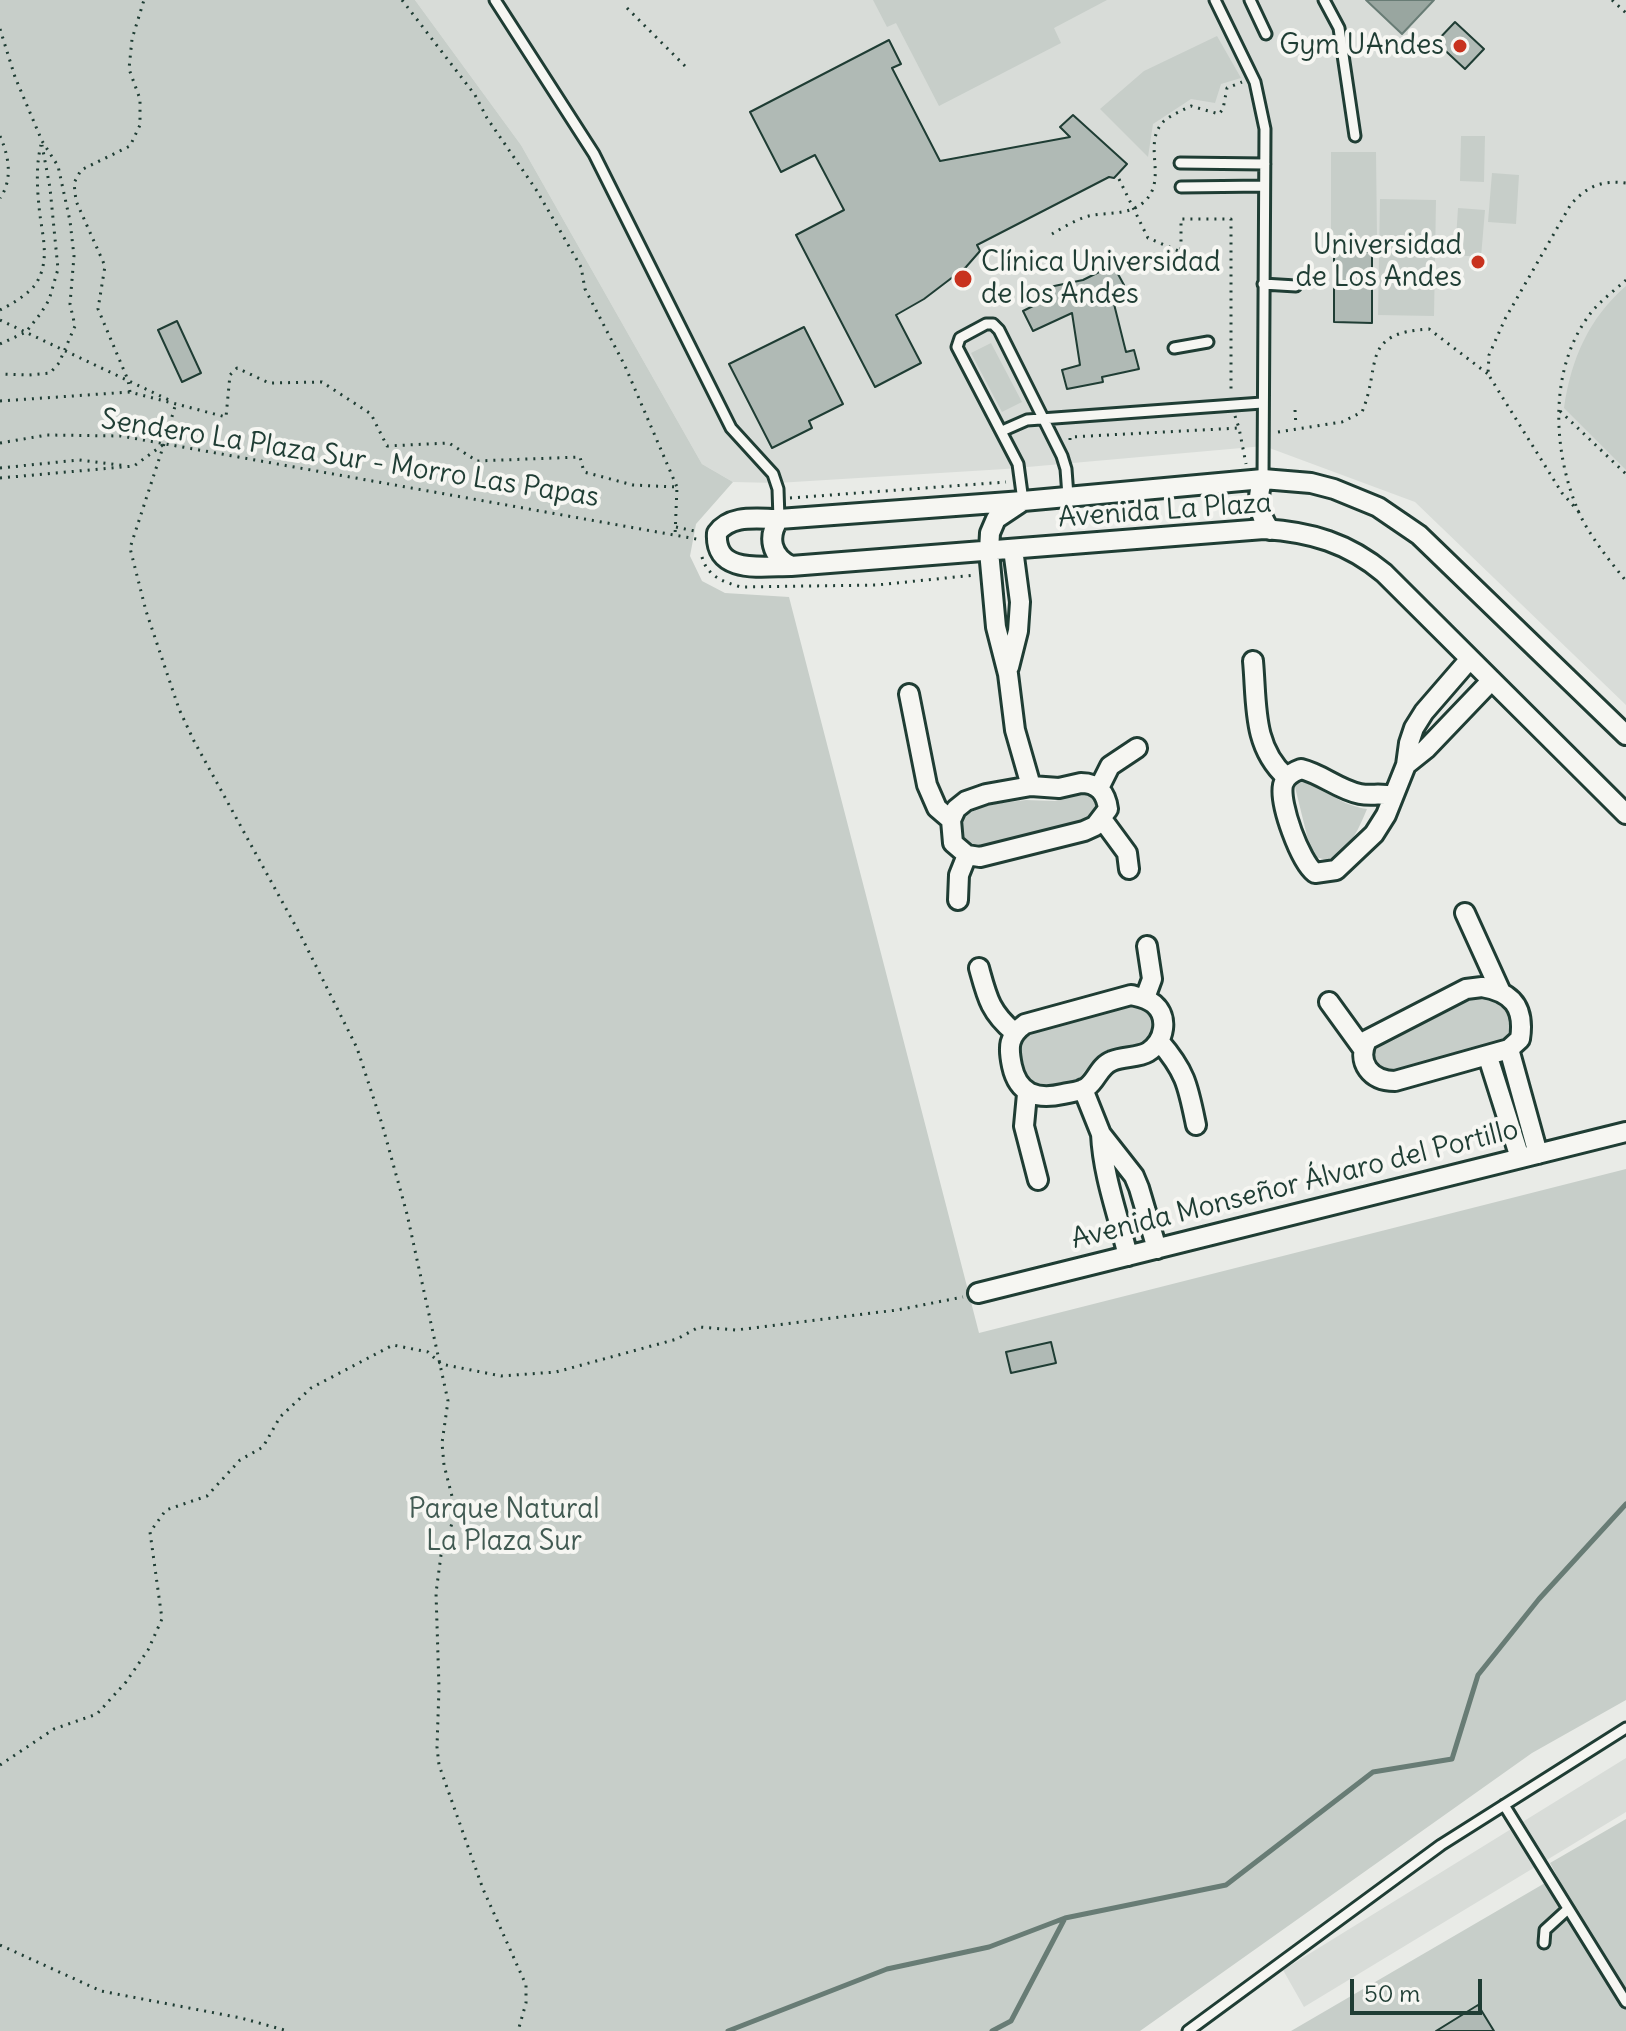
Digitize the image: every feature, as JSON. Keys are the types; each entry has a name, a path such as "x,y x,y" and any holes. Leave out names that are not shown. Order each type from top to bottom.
{"street":[{"name":"Avenida La Plaza","path":"1626,735 1419,535 1378,507 1334,489 1263,479 1023,501 729,522 717,533 717,546 726,559 739,565 791,566 1270,530 1318,536 1352,550 1384,573 1626,814"},
{"path":"1263,479 1258,500 1270,530"},
{"path":"1023,501 996,519 990,533 989,551 996,627 1008,674 1015,730 1031,786"},
{"path":"779,519 772,532 772,546 779,558 791,566"},
{"path":"1008,674 1018,631 1020,602 1013,549"},
{"path":"1392,796 1383,793 1358,794 1315,772 1301,769 1286,777 1282,786 1295,842 1308,867 1315,873 1336,870 1374,834 1386,815 1406,765 1414,728 1469,660"},
{"path":"1253,661 1260,738 1267,756 1286,777"},
{"path":"1406,765 1426,749 1491,681"},
{"path":"909,694 927,785 937,808 951,820"},
{"path":"1099,788 1110,766 1137,748"},
{"path":"1091,783 1099,788 1107,798 1108,809 1102,819 1084,831 980,857 967,855 953,843 951,820 956,809 966,801 1031,786 1048,789 1091,783"},
{"path":"1102,819 1127,853 1129,869"},
{"path":"958,900 959,875 967,855"},
{"path":"1465,913 1500,990"},
{"path":"1145,998 1152,979 1147,946"},
{"path":"979,968 995,1015 1014,1032"},
{"path":"1482,987 1500,990 1510,997 1521,1015 1520,1039 1509,1049 1407,1078 1383,1081 1372,1076 1364,1061 1363,1049 1367,1040 1377,1033 1466,989 1482,987"},
{"path":"1027,1094 1049,1097 1083,1089 1111,1061 1149,1052 1164,1030 1161,1013 1145,998 1131,995 1025,1024 1014,1032 1008,1047 1015,1077 1027,1094 1024,1126 1038,1180"},
{"path":"1329,1002 1363,1049"},
{"path":"1159,1041 1179,1063 1187,1079 1196,1125"},
{"path":"1509,1049 1538,1154"},
{"path":"1488,1057 1520,1158"},
{"path":"1083,1089 1101,1134 1134,1176 1157,1249"},
{"name":"Avenida Monseñor Álvaro del Portillo","path":"978,1293 1626,1132"},
{"path":"1101,1134 1108,1188 1128,1256"}],"lane":[{"path":"495,0 594,154 727,421 773,474 779,519"},
{"path":"1215,0 1253,77 1265,129 1263,479"},
{"path":"1250,0 1266,34"},
{"path":"1324,0 1339,28 1355,136"},
{"path":"1180,163 1265,164"},
{"path":"1181,187 1264,186"},
{"path":"1263,284 1296,286"},
{"path":"1023,501 1018,464 957,347 960,338 986,324 993,324 999,330 1064,462 1068,496"},
{"path":"1174,348 1208,342"},
{"path":"1002,431 1021,421 1043,418 1262,403"},
{"path":"1188,2031 1441,1845 1626,1728"},
{"path":"1504,1805 1626,2002"},
{"path":"1544,1943 1545,1930 1568,1909"}],"path":[{"path":"130,392 128,380 98,309 105,266 76,201 74,183 81,170 130,146 140,125 140,99 129,69 132,39 144,0"},
{"path":"402,0 475,95 537,191 581,267 585,289 625,366 677,487 675,536"},
{"path":"1612,0 1626,13"},
{"path":"627,8 687,68"},
{"path":"0,29 15,77 42,141 58,166 74,256 70,304 75,326 50,373 0,374"},
{"path":"1052,234 1085,217 1135,208 1146,200 1155,185 1157,169 1154,146 1157,132 1165,120 1191,106 1219,114 1227,88 1253,77"},
{"path":"0,136 9,172 8,187 0,198"},
{"path":"0,310 34,286 42,270 45,252 38,205 37,159 42,141"},
{"path":"0,344 26,332 49,300 58,269 42,141"},
{"path":"1119,179 1148,238 1181,252 1181,219 1231,219 1231,405 1246,464"},
{"path":"1488,374 1489,355 1505,319 1571,204 1595,184 1609,181 1626,183"},
{"path":"1626,280 1593,310 1575,342 1561,377 1560,411 1564,467 1579,512 1591,535 1626,581"},
{"path":"0,320 178,404"},
{"path":"1262,435 1342,422 1362,412 1373,360 1382,343 1395,334 1429,329 1488,374 1562,493 1579,512"},
{"path":"0,401 130,392 226,417 230,375 237,368 269,383 322,382 371,414 387,446 449,443 477,461 580,457 584,472 633,485 677,487"},
{"path":"178,404 130,548 146,611 179,709 301,936 357,1048 407,1214 448,1401 442,1443 444,1465 456,1512 441,1555 436,1593 437,1747 444,1782 483,1889 526,1985 526,2003 518,2031"},
{"path":"1295,410 1296,428"},
{"path":"1560,411 1626,474"},
{"path":"1072,450 1070,437 1239,428"},
{"name":"Sendero La Plaza Sur - Morro Las Papas","path":"0,443 47,435 121,436 692,540"},
{"path":"0,478 134,466 164,444"},
{"path":"0,468 79,460 134,466"},
{"path":"778,499 1022,481"},
{"path":"676,527 703,533 701,552 703,563 710,573 722,582 741,587 863,586 990,573"},
{"path":"0,1765 54,1729 97,1714 126,1682 148,1650 162,1619 150,1532 166,1510 207,1496 240,1460 263,1447 280,1417 311,1388 375,1353 393,1345 428,1352 441,1364 501,1376 556,1372 677,1339 699,1327 736,1330 933,1305 978,1293"},
{"path":"0,1945 101,1991 241,2018 288,2031"}],"shaded area":[{"name":"Clínica Universidad de los Andes","path":"415,0 1626,0 1626,705 1415,502 1264,446 1005,469 777,483 733,482 702,464 521,145"},
{"path":"1366,0 1434,0 1402,34"},
{"path":"1626,1758 1626,1812 1304,2007 1283,1970"}],"green space":[{"name":"Parque Natural La Plaza Sur","path":"0,0 415,0 521,145 702,464 733,482 696,524 690,556 702,581 725,593 789,597 979,1333 1626,1169 1626,1700 1532,1753 1140,2031 0,2031"},
{"path":"873,0 1107,0 1054,28 1061,43 939,106 896,23 887,27"},
{"path":"1217,36 1241,78 1221,84 1215,103 1191,99 1153,124 1148,157 1100,109 1144,71"},
{"path":"1461,136 1485,136 1484,182 1460,181"},
{"path":"1331,152 1376,152 1377,238 1331,239"},
{"path":"1492,173 1519,175 1516,224 1488,222"},
{"path":"1380,199 1436,200 1434,316 1378,315"},
{"path":"1458,208 1485,210 1481,257 1455,255"},
{"path":"1626,286 1626,470 1564,408 1571,373 1584,341 1602,312"},
{"path":"991,343 1022,402 1002,412 971,353"},
{"path":"1304,777 1341,801 1367,809 1353,838 1330,861 1312,856 1294,783"},
{"path":"1091,789 1098,805 1083,823 973,850 958,836 960,818 985,805 1026,800 1055,801"},
{"path":"1479,995 1500,1001 1508,1007 1515,1028 1503,1042 1394,1073 1375,1071 1367,1051 1376,1039"},
{"path":"1122,1002 1147,1008 1155,1028 1145,1044 1106,1055 1090,1065 1077,1083 1054,1088 1029,1083 1020,1060 1018,1039 1036,1021"},
{"path":"1626,1819 1626,2031 1291,2031 1557,1876 1550,1863"}],"building":[{"name":"Gym UAndes","path":"1455,22 1484,49 1465,69 1436,42"},
{"path":"889,40 901,64 892,68 940,161 1070,137 1060,127 1073,115 1127,164 1114,178 1109,177 977,245 980,251 966,267 924,299 896,315 921,363 875,387 796,235 844,210 815,155 781,172 750,112"},
{"path":"1334,251 1372,252 1372,323 1334,322"},
{"path":"1113,265 1124,285 1111,292 1126,352 1134,350 1139,369 1102,377 1103,382 1067,389 1062,370 1080,365 1072,313 1033,331 1023,311 1039,303 1035,290 1083,280"},
{"path":"177,321 201,373 182,382 158,330"},
{"path":"804,327 843,404 809,421 812,428 772,448 729,364"},
{"path":"1051,1342 1056,1363 1011,1373 1006,1352"},
{"path":"1478,2005 1494,2031 1436,2031"}],"waterway":[{"path":"728,2031 887,1969 989,1947 1065,1918 1226,1885 1373,1772 1452,1759 1478,1675 1539,1599 1626,1504"},
{"path":"992,2031 1011,2021 1064,1920"}],"place":[{"name":"Gym UAndes","path":"1460,46"},
{"name":"Universidad de Los Andes","path":"1478,262"},
{"name":"Clínica Universidad de los Andes","path":"963,279"}]}
